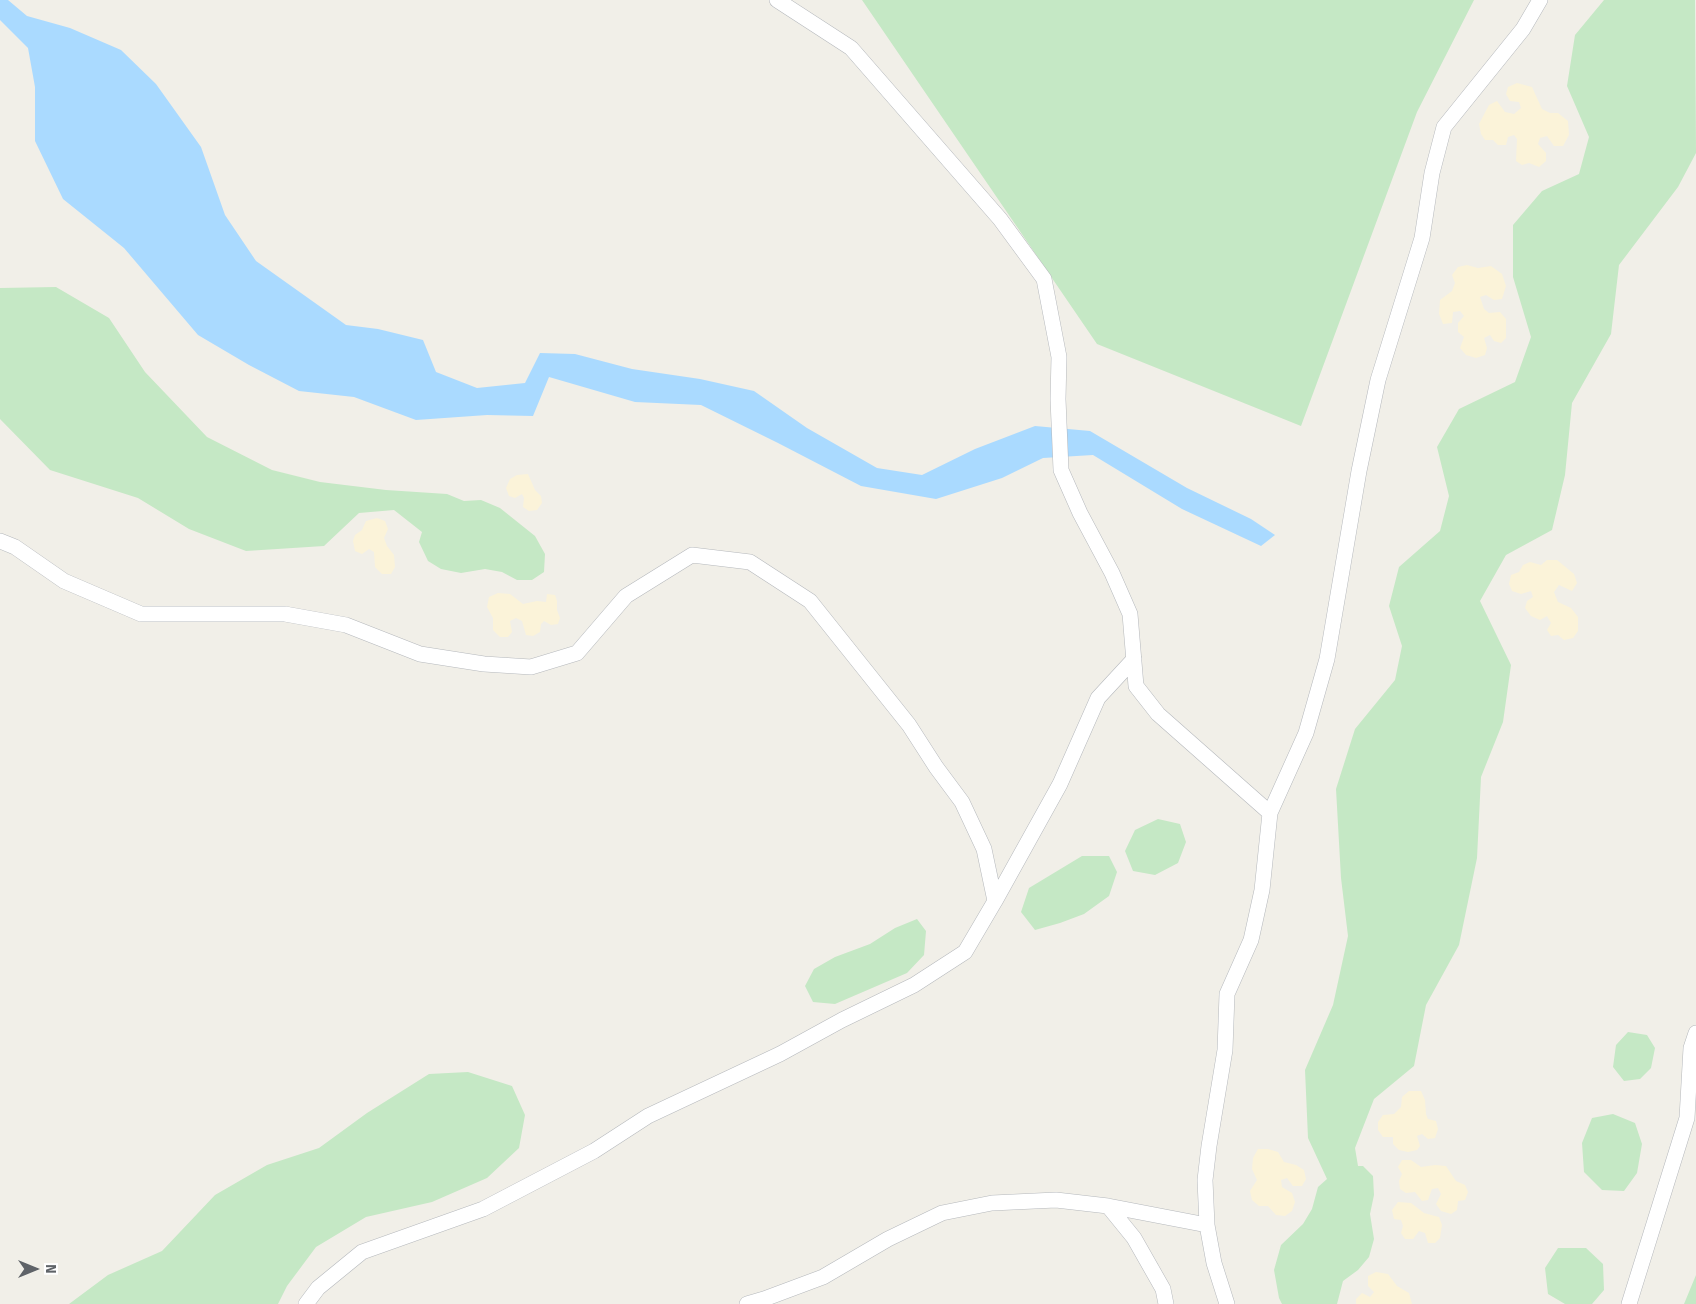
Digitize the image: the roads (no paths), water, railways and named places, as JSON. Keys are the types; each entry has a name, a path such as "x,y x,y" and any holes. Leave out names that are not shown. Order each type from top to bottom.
{"lane":[{"path":"777,0 851,48 1000,219 1044,279 1059,356 1058,398 1061,470 1130,614 1136,686 1158,714 1270,813"},
{"path":"1227,1304 1214,1263 1208,1225 1205,1180 1225,1050 1227,994 1251,940 1262,890 1270,813 1306,734 1326,659 1359,471 1378,380 1422,238 1432,173 1444,127 1523,30 1540,0"},
{"path":"0,541 15,547 64,581 141,614 285,614 346,625 420,654 484,664 531,667 577,653 626,596 692,555 750,562 810,601 909,725 936,767 962,802 984,849 995,901"},
{"path":"306,1304 318,1288 362,1252 483,1209 594,1151 648,1116 780,1054 842,1020 914,986 965,952 1060,784 1098,698 1134,659"},
{"path":"1629,1304 1687,1118 1691,1048 1696,1033"},
{"path":"747,1304 823,1277 888,1239 942,1213 992,1203 1056,1200 1108,1206 1208,1225"},
{"path":"1108,1206 1134,1238 1163,1289 1166,1304"}],"water":[{"path":"0,0 8,0 27,16 70,28 121,50 156,84 201,147 225,215 256,261 346,325 378,329 423,340 436,372 477,388 525,383 540,353 575,354 632,369 700,379 754,391 807,428 877,468 922,475 975,449 1035,426 1090,431 1187,488 1251,519 1275,535 1261,546 1182,509 1093,455 1043,458 1002,478 936,499 861,486 701,405 635,402 549,377 533,416 487,415 416,420 354,397 299,391 249,365 198,335 124,248 63,199 35,141 35,87 28,48 0,20"}]}
